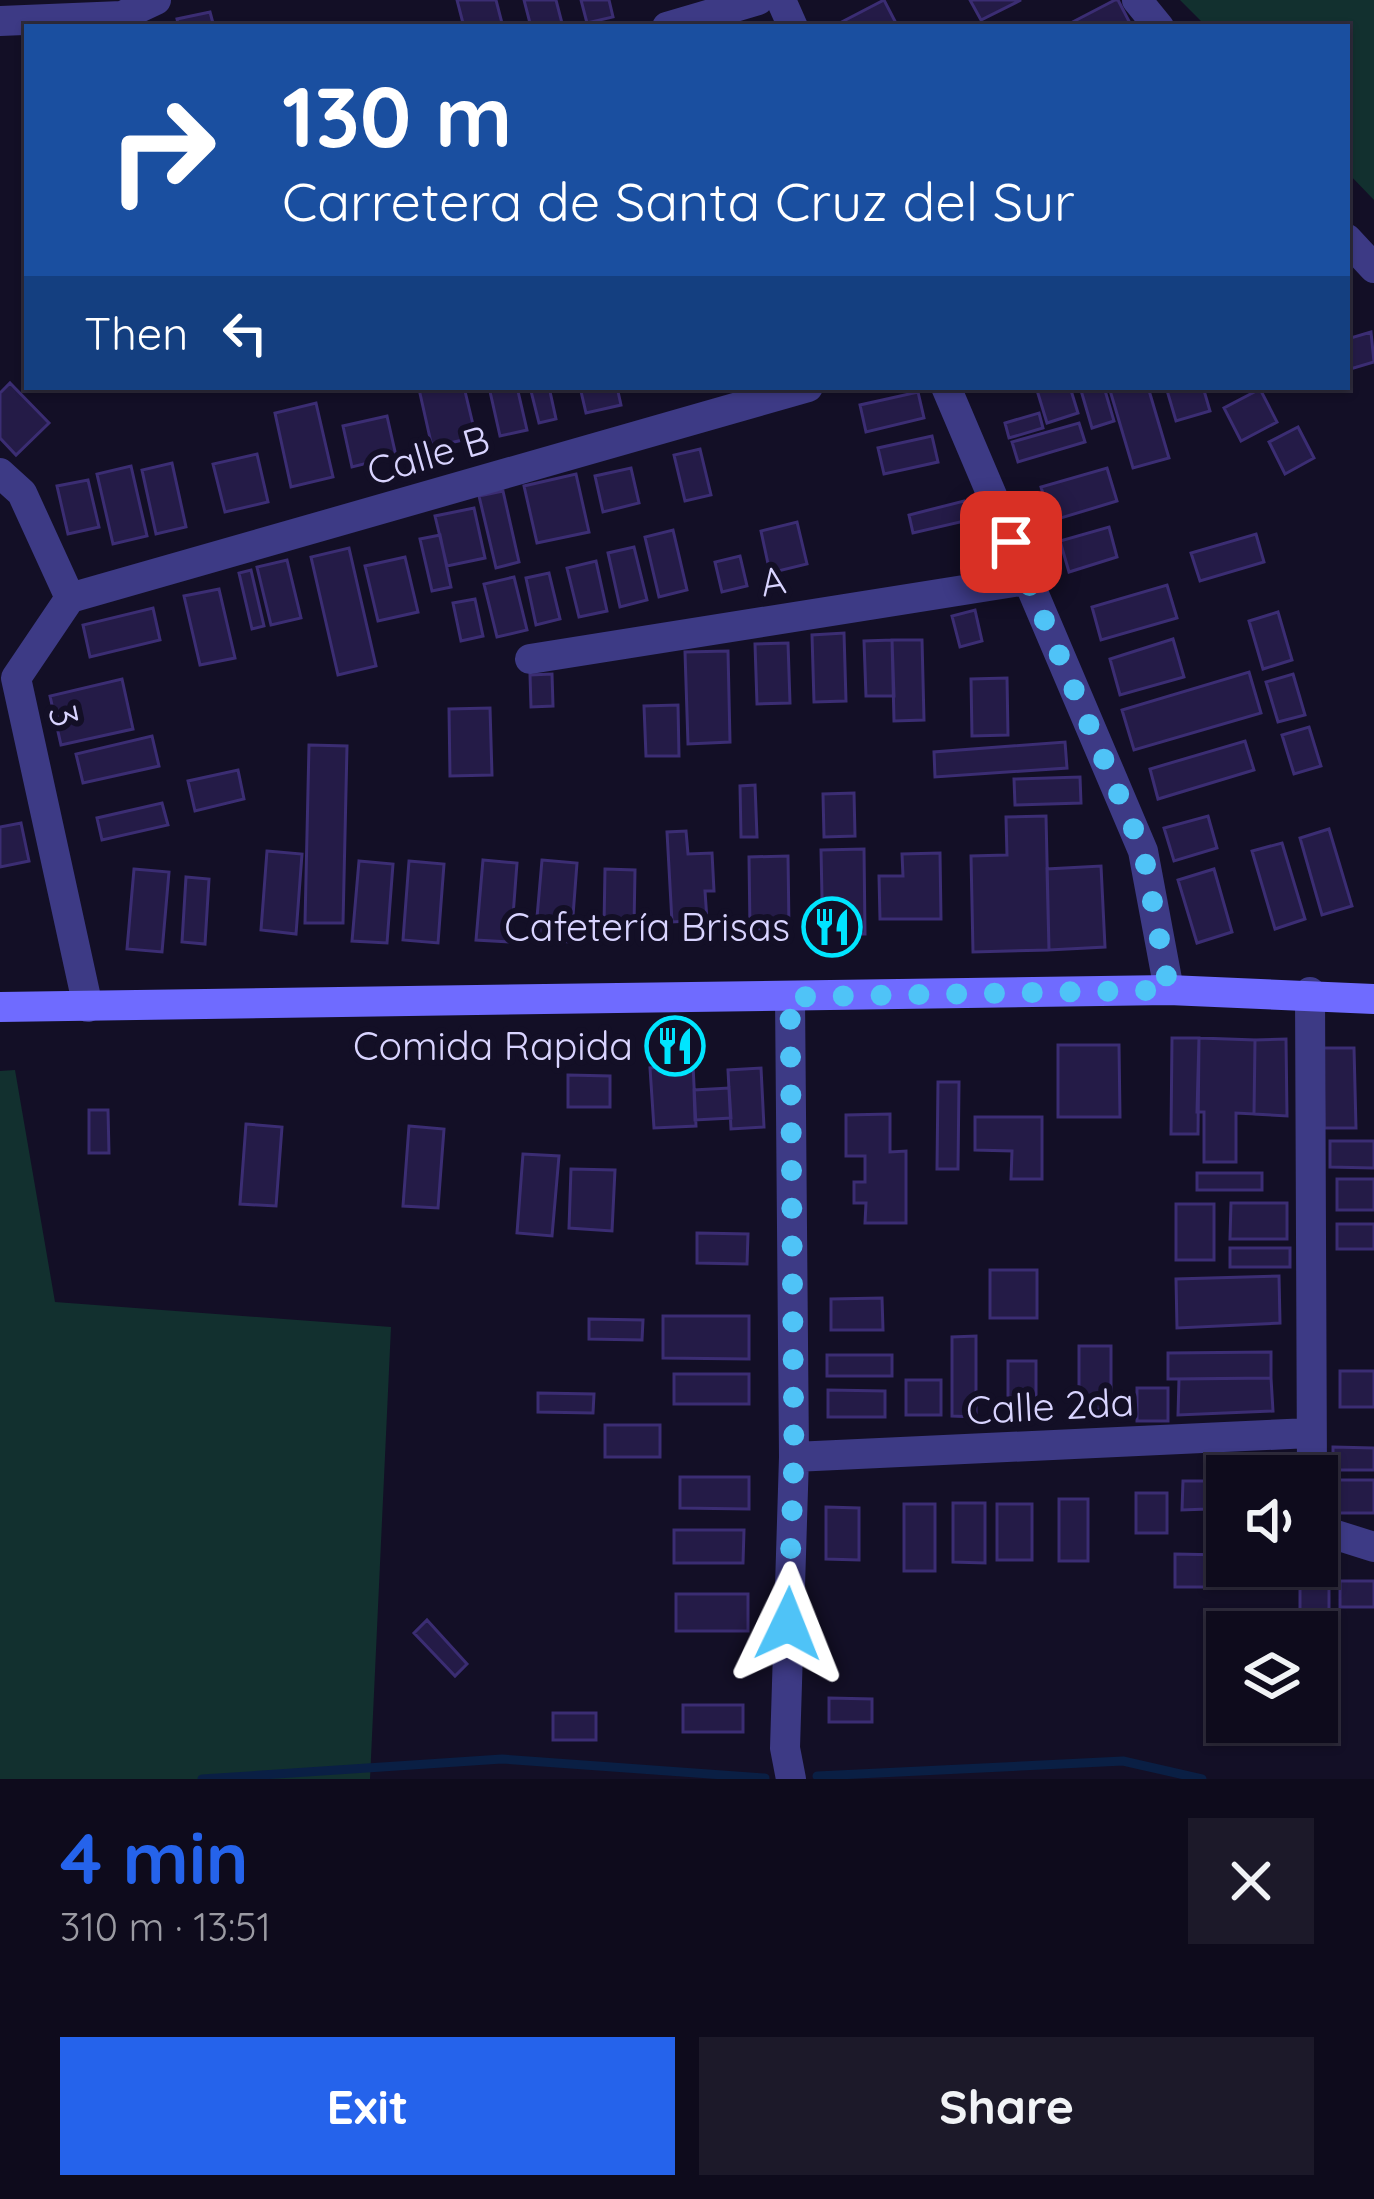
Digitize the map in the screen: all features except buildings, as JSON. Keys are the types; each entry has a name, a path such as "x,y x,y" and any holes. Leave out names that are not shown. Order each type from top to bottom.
{"main road":[{"path":"0,1006 1169,990 1310,992 1374,999"}],"street":[{"path":"0,21 124,22 156,0"},
{"path":"678,24 758,0"},
{"path":"1137,0 1157,24"},
{"name":"Calle B","path":"70,598 798,390"},
{"path":"947,390 1143,851 1169,990"},
{"path":"0,473 22,493 70,598"},
{"name":"A","path":"530,659 1027,580"},
{"name":"3","path":"70,598 16,678 88,1007"},
{"path":"1310,992 1311,1455"},
{"path":"790,997 794,1457 784,1748 791,1779"},
{"name":"Calle 2da","path":"794,1457 1310,1433"},
{"path":"1338,1536 1374,1547"}],"green space":[{"path":"1180,0 1374,0 1374,200 1350,175 1350,24 1204,24"},
{"path":"15,1070 55,1302 391,1327 370,1779 0,1779 0,1071"}],"waterway":[{"path":"202,1779 502,1759 765,1778"},
{"path":"817,1776 1123,1761 1202,1779"}],"place":[{"name":"Cafetería Brisas","path":"832,927"},
{"name":"Comida Rapida","path":"675,1046"}],"route":[{"path":"788,1624 794,1457 790,997 1169,990 1143,851 1011,542"}]}
